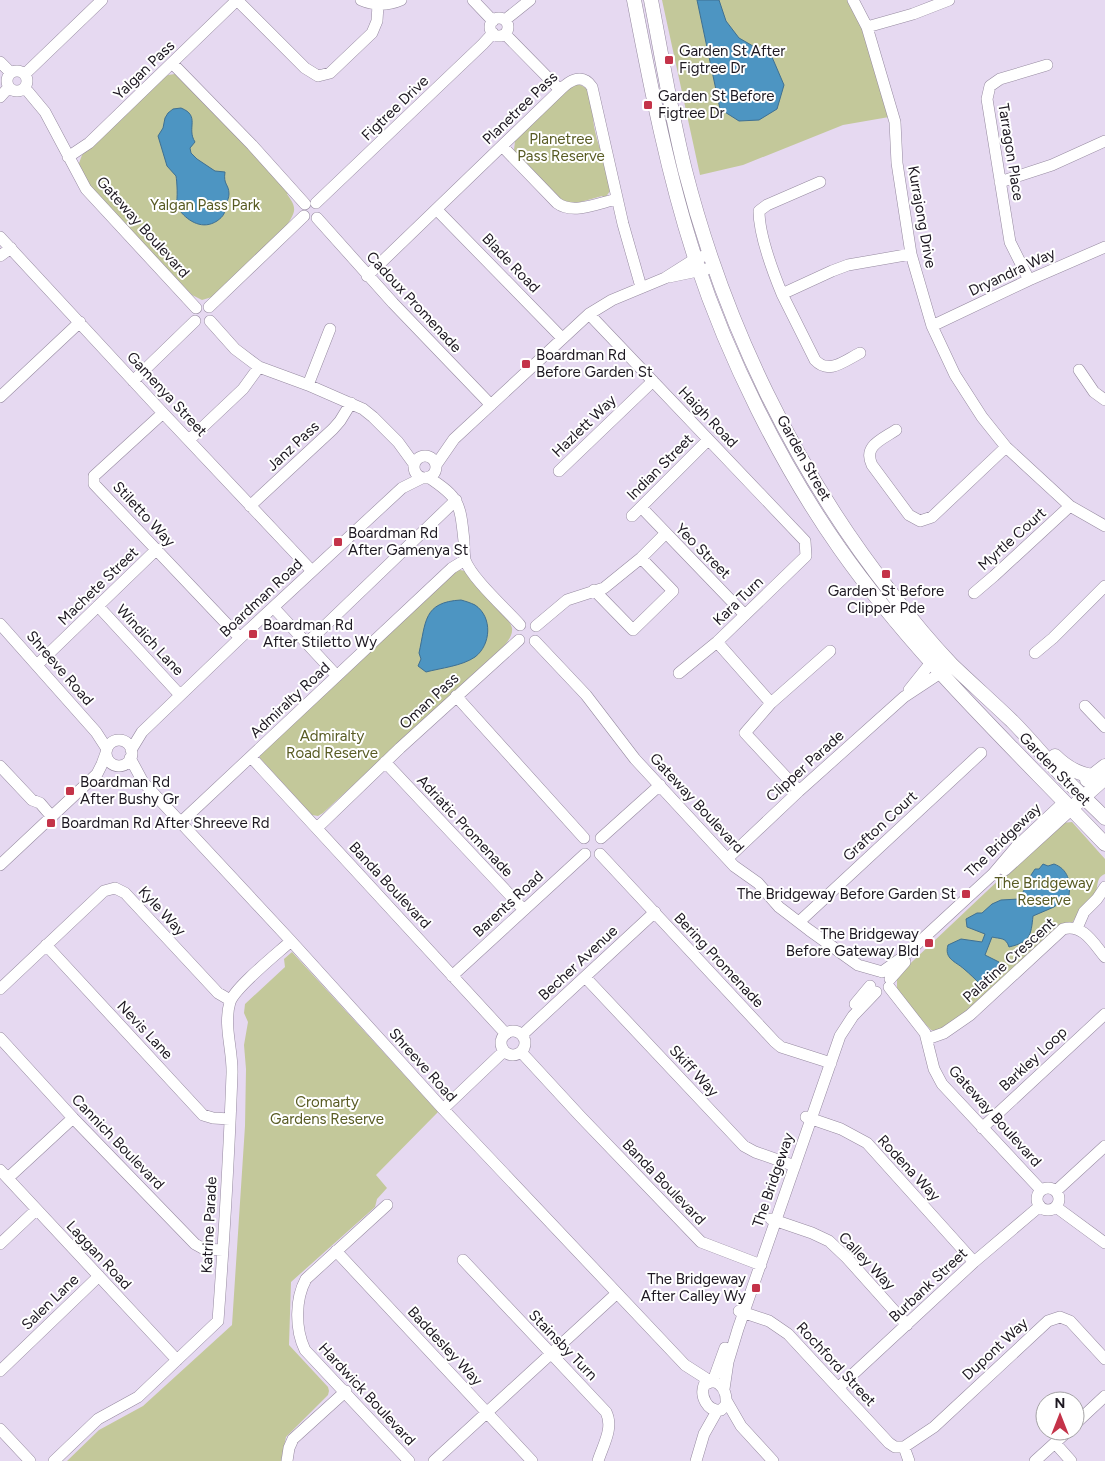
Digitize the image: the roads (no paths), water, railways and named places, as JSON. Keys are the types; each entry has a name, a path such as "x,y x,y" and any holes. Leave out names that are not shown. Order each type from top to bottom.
{"main road":[{"name":"Garden Street","path":"634,0 661,135 675,191 697,265 724,336 741,374 776,443 811,505 857,571 905,632 936,656"},
{"name":"Garden Street","path":"651,0 684,163 729,309 765,390 808,471 875,572 988,724 1105,844"},
{"name":"Garden Street","path":"947,668 1011,720 1101,815"},
{"path":"1011,720 1026,726 1065,766 1078,773 1101,778 1099,791 1101,815"},
{"name":"The Bridgeway","path":"1068,805 1080,793 1101,778 1105,766"}],"street":[{"path":"25,74 102,0"},
{"path":"237,0 305,68 318,76 330,74 372,33 377,21 378,5"},
{"name":"Yalgan Pass","path":"68,157 90,143 237,0"},
{"path":"361,0 378,5 402,0"},
{"path":"473,0 492,21"},
{"path":"505,20 530,0"},
{"name":"Kurrajong Drive","path":"853,0 866,27 895,122 897,163 911,254 932,326 955,376 982,417 1006,447 1070,506 1105,526"},
{"path":"866,27 913,14 950,0"},
{"path":"492,21 500,18 505,20"},
{"path":"505,20 508,28 506,34"},
{"path":"492,21 490,28 492,34 498,36 506,34"},
{"name":"Figtree Drive","path":"310,203 441,85 492,34"},
{"path":"506,34 560,90"},
{"path":"0,62 11,73"},
{"path":"172,64 310,203 320,210 317,218 309,220 302,211 310,203"},
{"name":"Tarragon Place","path":"1029,280 1010,242 987,99 990,86 1000,79 1047,65"},
{"path":"20,71 25,74 28,82 25,88 17,92 9,87 7,78 11,73 20,71"},
{"name":"Planetree Pass","path":"368,276 560,90 569,82 578,79 585,80 592,87 628,244 641,287"},
{"path":"0,97 9,87"},
{"name":"Gateway Boulevard","path":"25,88 44,112 86,189 196,308"},
{"path":"1000,182 1052,165 1105,141"},
{"path":"502,146 564,208 575,209 617,199"},
{"path":"820,182 767,205 759,211 759,223 776,281 815,360 826,368 860,353"},
{"name":"Blade Road","path":"437,210 562,338"},
{"path":"210,307 304,216"},
{"name":"Cadoux Promenade","path":"317,218 368,276 491,405"},
{"name":"Gamenya Street","path":"0,237 312,571"},
{"name":"Dryandra Way","path":"932,326 1029,280 1105,247"},
{"path":"0,256 11,248"},
{"path":"782,294 832,270 848,265 911,254"},
{"name":"Boardman Road","path":"402,488 418,461 454,439 589,314 608,302 641,287 713,260"},
{"path":"201,305 210,307 213,316 210,321 204,325 195,321 193,316 196,308 201,305"},
{"name":"Haigh Road","path":"589,314 805,541"},
{"path":"134,381 195,321"},
{"path":"210,321 235,350 259,367 351,403 373,417 418,461"},
{"path":"0,397 80,322"},
{"path":"308,385 330,329"},
{"path":"189,440 243,389 259,367"},
{"path":"1079,370 1094,392 1105,400"},
{"name":"Hazlett Way","path":"559,471 653,381"},
{"name":"Janz Pass","path":"250,506 340,421 351,403"},
{"name":"Stiletto Way","path":"163,413 94,476 94,484 240,638"},
{"path":"896,430 874,445 870,451 869,458 872,466 909,515 920,521 932,517 1006,447"},
{"name":"Boardman Road","path":"125,760 142,732 402,488 430,473 454,439"},
{"name":"Indian Street","path":"632,516 708,440"},
{"path":"418,461 431,458 430,473 456,500 463,532 466,560 480,581 520,625"},
{"path":"418,461 416,474 430,473"},
{"path":"307,643 456,500"},
{"name":"Myrtle Court","path":"974,593 1070,506"},
{"name":"Yeo Street","path":"641,507 665,534 745,614"},
{"path":"536,626 567,600 604,588 641,558 665,534"},
{"name":"Kara Turn","path":"771,703 717,642 806,556 805,541"},
{"name":"Machete Street","path":"38,664 157,549"},
{"path":"594,590 633,630 673,591 641,558"},
{"name":"Admiralty Road","path":"180,823 452,568 466,560"},
{"path":"1035,653 1053,638 1105,586"},
{"name":"Windich Lane","path":"98,606 180,695"},
{"path":"274,608 337,676"},
{"path":"525,622 536,626 539,632 535,641 530,644 519,640 517,634 520,625 525,622"},
{"name":"Shreeve Road","path":"0,624 38,664 96,732 112,746"},
{"name":"Oman Pass","path":"317,828 385,762 519,640"},
{"name":"Gateway Boulevard","path":"535,641 586,695 635,759 734,866 758,884 779,907 858,964 880,983 918,1023 926,1039 934,1069 942,1084 1041,1190"},
{"path":"679,673 717,642"},
{"path":"799,791 745,733 771,703 830,651"},
{"name":"Clipper Parade","path":"904,697 936,656"},
{"name":"Clipper Parade","path":"728,858 799,791 904,697 947,668"},
{"path":"456,696 584,838"},
{"path":"1085,706 1105,727"},
{"name":"Boardman Road","path":"112,746 142,732"},
{"path":"0,865 97,774 125,760 129,746 112,746"},
{"path":"112,746 108,760 125,760"},
{"path":"97,774 112,746"},
{"name":"Grafton Court","path":"799,922 981,753"},
{"name":"Banda Boulevard","path":"251,757 506,1034"},
{"name":"Shreeve Road","path":"125,760 180,823 292,941 443,1109 616,1294 708,1388 708,1406 722,1403"},
{"name":"Adriatic Promenade","path":"385,762 524,910"},
{"path":"0,766 32,800 40,803 49,819"},
{"path":"601,838 660,785"},
{"name":"The Bridgeway","path":"722,1403 728,1362 742,1312 829,1062 844,1029 903,957 993,874 1016,848 1068,805"},
{"path":"593,834 601,838 604,847 600,854 594,857 585,854 582,846 584,838 593,834"},
{"name":"Barents Road","path":"452,976 585,854"},
{"name":"Bering Promenade","path":"600,854 775,1042 781,1047 829,1062"},
{"path":"1077,928 1084,912 1097,899 1105,887"},
{"name":"Kyle Way","path":"0,989 104,891 115,888 125,893 218,993 230,1000"},
{"name":"Becher Avenue","path":"522,1035 654,912"},
{"name":"Palatine Crescent","path":"926,1039 944,1032 970,1015 1063,929 1069,927 1077,928 1084,933 1105,957"},
{"path":"230,1000 247,981 292,941"},
{"name":"Nevis Lane","path":"46,945 203,1115 213,1118 230,1119"},
{"name":"Skiff Way","path":"585,977 744,1146 793,1165"},
{"name":"Katrine Parade","path":"54,1461 98,1419 138,1397 218,1321 232,1068 227,1016 230,1000"},
{"name":"Barkley Loop","path":"982,1128 1105,1014"},
{"path":"514,1032 522,1035 525,1042 521,1052 513,1055 504,1051 501,1042 506,1034 514,1032"},
{"name":"Cannich Boulevard","path":"0,1038 195,1244 204,1249 223,1250"},
{"path":"443,1109 504,1051"},
{"name":"Banda Boulevard","path":"521,1052 701,1242 758,1264"},
{"path":"4,1174 74,1118"},
{"name":"Rodena Way","path":"809,1118 841,1129 867,1143 974,1262"},
{"path":"1056,1191 1105,1146"},
{"name":"Laggan Road","path":"4,1174 177,1360"},
{"path":"1048,1188 1056,1191 1059,1198 1056,1206 1049,1210 1040,1206 1037,1199 1041,1190 1048,1188"},
{"name":"Hardwick Boulevard","path":"387,1205 306,1279 299,1297 298,1328 305,1350 346,1391 409,1461"},
{"name":"Burbank Street","path":"838,1388 974,1262 1040,1206"},
{"path":"1056,1206 1105,1243"},
{"path":"0,1244 36,1210"},
{"name":"Calley Way","path":"774,1220 829,1241 847,1258 907,1325"},
{"name":"Baddesley Way","path":"336,1251 532,1461"},
{"name":"Stainsby Turn","path":"463,1260 606,1412 610,1419 610,1427 598,1461"},
{"name":"Salen Lane","path":"0,1371 99,1276"},
{"path":"434,1461 616,1294"},
{"name":"The Bridgeway","path":"704,1434 708,1388 742,1312"},
{"name":"Rochford Street","path":"742,1312 769,1321 788,1334 889,1443 895,1447 904,1447"},
{"name":"Dupont Way","path":"904,1447 934,1427 1048,1320 1060,1317 1070,1321 1105,1359"},
{"name":"Shreeve Road","path":"708,1388 719,1384 722,1403 773,1461"},
{"path":"288,1461 288,1448 293,1440 346,1391"},
{"path":"1085,1415 1105,1396"},
{"path":"696,1461 704,1434 722,1403"},
{"path":"0,1429 30,1461"},
{"path":"1036,1461 1056,1441"},
{"path":"1054,1443 1071,1461"},
{"path":"904,1447 909,1461"}],"water":[{"path":"697,0 719,0 726,21 739,38 772,57 784,85 777,109 759,120 739,121 720,109"},
{"path":"181,108 187,111 192,119 192,132 195,142 190,148 191,153 215,171 225,172 229,197 223,216 212,224 202,225 192,221 180,211 176,204 176,176 167,166 158,136 168,113 173,109"},
{"path":"461,600 475,605 485,616 488,631 484,646 470,660 458,665 426,672 418,666 421,659 419,653 423,632 428,616 439,605"},
{"path":"1043,864 1048,866 1054,864 1063,869 1069,881 1069,895 1054,907 1033,916 1030,933 1021,943 1009,947 1004,940 992,937 985,955 999,962 999,967 981,985 949,957 948,945 961,939 982,942 985,934 967,927 966,919 977,913 982,913 992,904 1001,900 1019,899 1035,869 1039,869"}],"place":[{"name":"Garden St After Figtree Dr","path":"669,60"},
{"name":"Garden St Before Figtree Dr","path":"648,105"},
{"name":"Boardman Rd Before Garden St","path":"526,364"},
{"name":"Boardman Rd After Gamenya St","path":"338,542"},
{"name":"Garden St Before Clipper Pde","path":"886,574"},
{"name":"Boardman Rd After Stiletto Wy","path":"253,634"},
{"name":"Boardman Rd After Bushy Gr","path":"70,791"},
{"name":"Boardman Rd After Shreeve Rd","path":"51,823"},
{"name":"The Bridgeway Before Garden St","path":"966,894"},
{"name":"The Bridgeway Before Gateway Bld","path":"929,943"},
{"name":"The Bridgeway After Calley Wy","path":"756,1288"}],"park label":[{"name":"Planetree Pass Reserve","path":"561,148"},
{"name":"Yalgan Pass Park","path":"205,205"},
{"name":"Admiralty Road Reserve","path":"332,744"},
{"name":"The Bridgeway Reserve","path":"1044,892"},
{"name":"Cromarty Gardens Reserve","path":"327,1110"}]}
